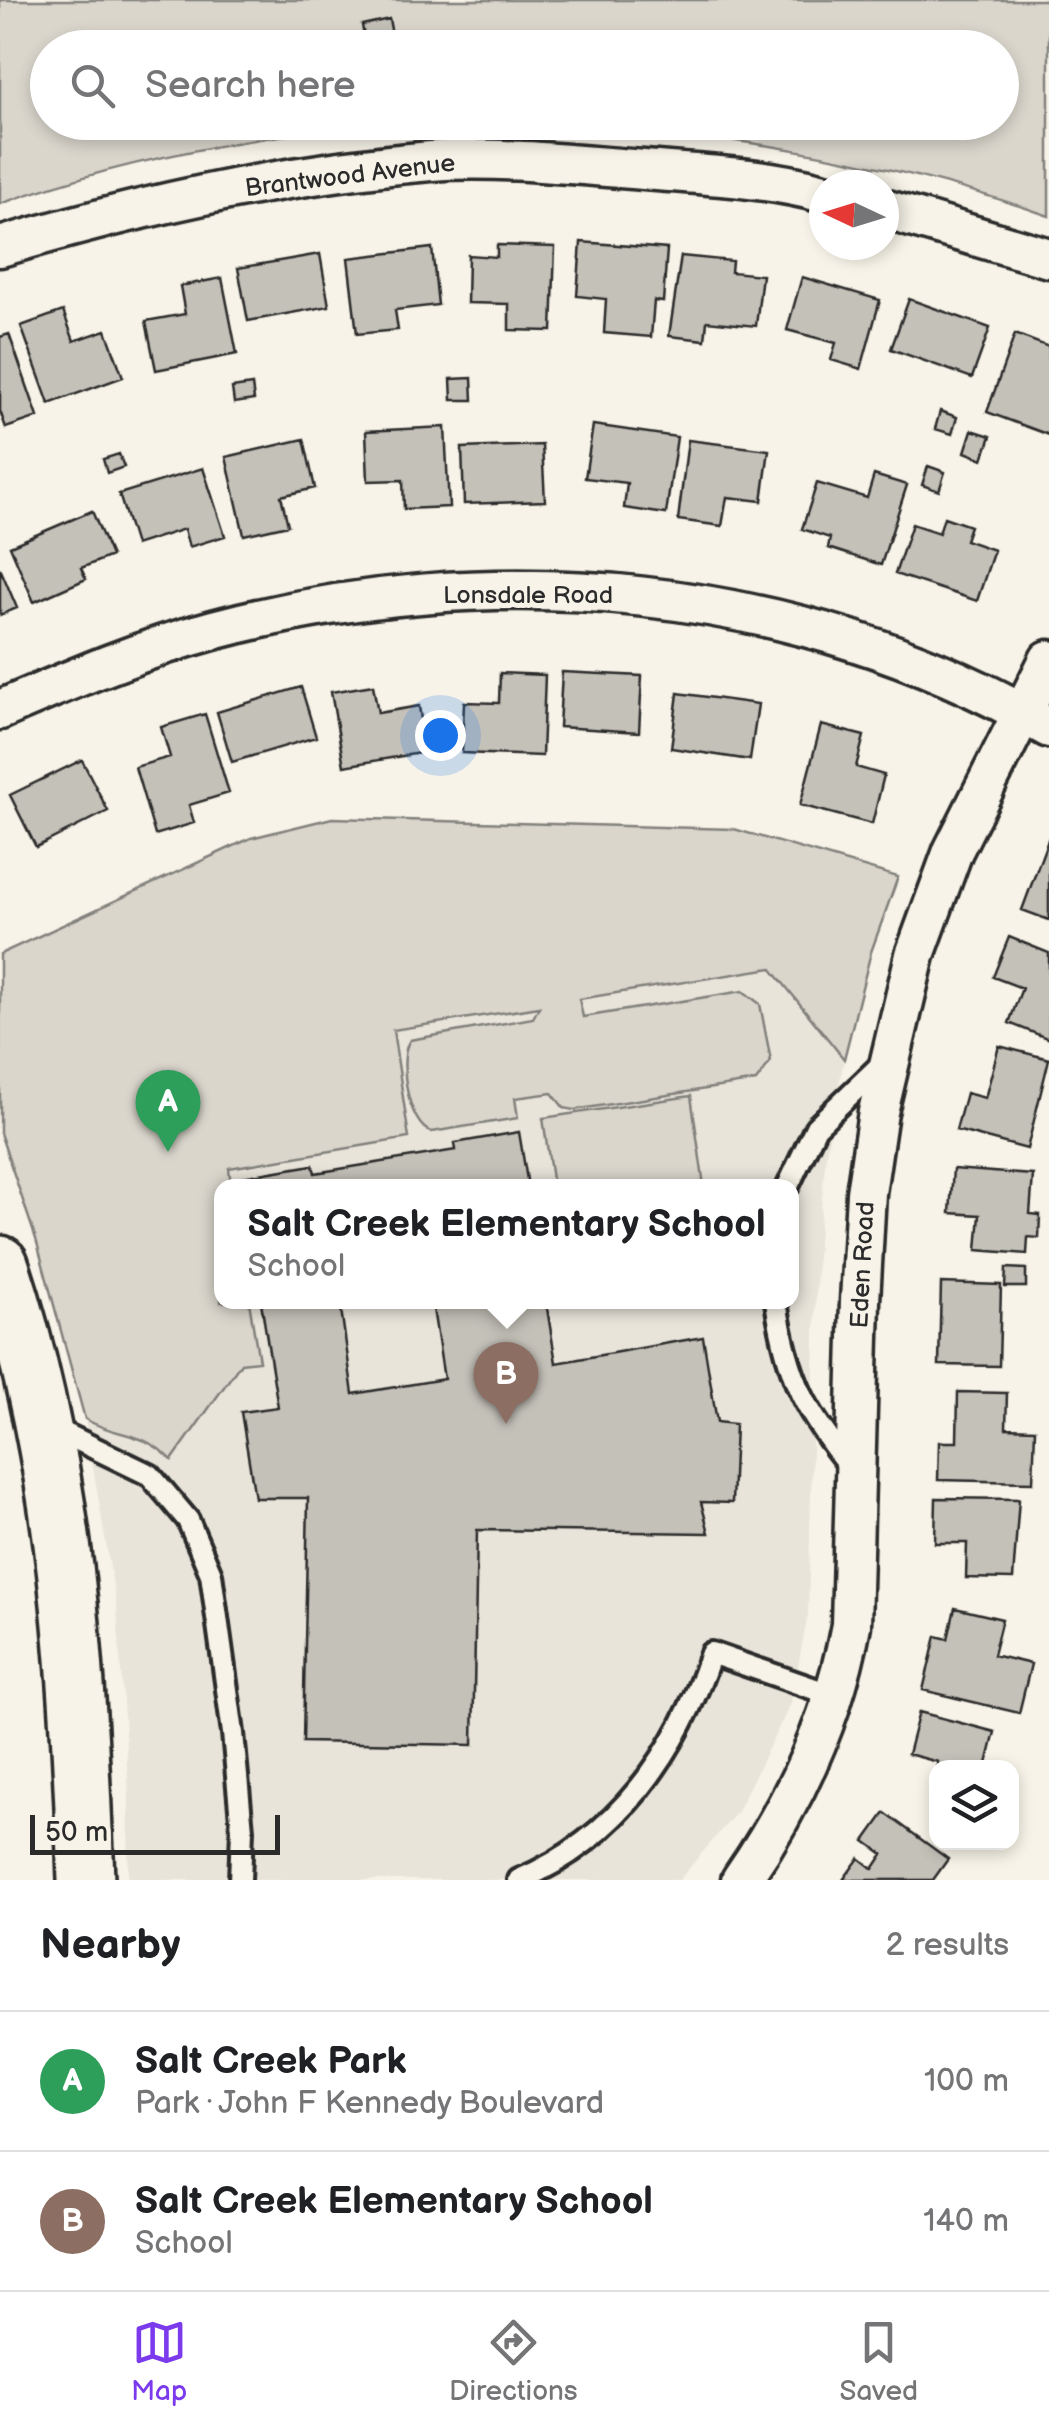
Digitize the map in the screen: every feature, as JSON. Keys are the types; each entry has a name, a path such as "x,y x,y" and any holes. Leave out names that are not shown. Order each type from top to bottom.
{"street":[{"name":"Brantwood Avenue","path":"0,247 126,210 291,179 434,161 580,166 776,180 809,189"},
{"path":"899,213 1049,258"},
{"name":"Lonsdale Road","path":"0,710 138,653 256,620 372,600 538,591 696,604 798,624 973,684 1036,720"},
{"name":"Eden Road","path":"741,1880 797,1792 832,1695 851,1624 866,1193 891,1055 915,954 953,851 1036,720 1049,660"},
{"path":"0,1264 57,1493 76,1652 86,1880"}],"lane":[{"path":"791,1179 816,1127 891,1055"},
{"path":"777,1309 788,1368 816,1426 855,1474"},
{"path":"41,1422 150,1475 188,1520 210,1574 233,1734 242,1830 240,1880"},
{"path":"519,1880 584,1842 640,1789 683,1725 711,1653 832,1695"}],"shaded area":[{"path":"0,0 1049,0 1049,216 899,170 732,140 1019,140 1019,30 30,30 30,140 256,140 165,157 0,204"},
{"path":"332,818 734,829 898,877 871,952 844,1059 771,968 579,999 583,1017 743,991 760,1004 771,1061 756,1081 574,1110 564,1108 552,1093 515,1098 518,1118 432,1132 417,1118 407,1090 405,1061 410,1040 533,1018 539,1007 393,1030 409,1138 229,1168 230,1179 214,1179 214,1309 250,1309 259,1361 241,1363 172,1460 149,1443 85,1419 36,1239 0,1133 0,954 251,838"},
{"path":"771,968 844,1059 826,1154 817,1253 808,1614 791,1703 736,1813 679,1880 128,1880 129,1794 117,1609 85,1419 100,1428 151,1441 172,1459 241,1363 259,1361 250,1309 799,1309 799,1179 230,1179 228,1168 409,1138 393,1030"},
{"path":"691,1096 703,1179 552,1179 543,1118"}],"building":[{"path":"389,19 391,30 363,30 362,25"},
{"path":"581,242 667,249 663,302 654,301 651,337 604,333 606,299 577,296"},
{"path":"497,245 555,247 552,331 509,330 509,304 467,303 468,255 497,257"},
{"path":"432,248 438,305 395,310 398,330 357,334 348,258"},
{"path":"320,254 329,306 248,321 238,268"},
{"path":"681,256 732,261 731,272 762,275 756,326 707,321 705,340 669,336"},
{"path":"802,277 880,300 861,369 831,360 836,343 787,330"},
{"path":"222,278 237,354 156,370 146,321 185,314 180,286"},
{"path":"909,299 990,328 972,378 891,349"},
{"path":"63,311 74,341 106,330 123,377 49,404 21,326"},
{"path":"9,334 38,417 6,428 0,411 0,337"},
{"path":"1015,334 1049,347 1049,435 987,412"},
{"path":"472,378 473,400 452,400 451,379"},
{"path":"252,385 254,400 234,403 232,388"},
{"path":"940,411 957,417 952,434 935,429"},
{"path":"593,425 677,437 666,514 624,508 627,483 585,478"},
{"path":"445,427 449,507 404,509 403,480 368,481 366,431"},
{"path":"972,430 991,436 983,459 965,452"},
{"path":"304,439 315,488 281,496 288,525 244,535 226,457"},
{"path":"688,440 769,450 762,501 727,497 722,526 678,520"},
{"path":"542,445 545,501 464,504 462,448"},
{"path":"119,454 124,467 107,473 103,459"},
{"path":"928,466 945,472 939,491 922,485"},
{"path":"203,468 225,536 189,547 184,529 135,545 119,494"},
{"path":"874,475 907,485 881,565 828,548 830,538 802,529 817,483 867,498"},
{"path":"92,511 111,556 81,568 86,579 34,602 10,546"},
{"path":"944,517 970,526 965,540 994,550 977,601 895,574 912,524 939,533"},
{"path":"0,568 17,608 0,615"},
{"path":"562,672 642,676 639,732 559,727"},
{"path":"500,673 545,675 542,756 462,753 464,702 499,703"},
{"path":"373,685 378,713 419,706 426,752 344,766 331,692"},
{"path":"301,687 316,737 232,762 217,712"},
{"path":"678,693 758,704 750,760 671,748"},
{"path":"205,714 229,793 189,805 194,823 155,835 135,767 170,757 161,727"},
{"path":"821,725 864,736 856,767 884,775 872,824 800,805"},
{"path":"82,760 108,811 36,847 10,795"},
{"path":"1049,837 1049,920 1022,910"},
{"path":"1009,937 1049,953 1049,1039 1009,1023 1022,988 993,977"},
{"path":"999,1046 1049,1059 1027,1149 956,1130 966,1093 985,1098"},
{"path":"519,1132 527,1179 242,1177 313,1165 315,1173 456,1150 455,1143"},
{"path":"953,1169 1033,1175 1030,1214 1040,1215 1039,1238 1028,1237 1027,1254 977,1250 980,1215 950,1213"},
{"path":"1006,1268 1026,1269 1026,1287 1005,1287"},
{"path":"941,1283 1001,1285 999,1366 939,1365"},
{"path":"262,1309 341,1309 353,1394 444,1379 433,1309 547,1309 556,1363 703,1337 717,1422 735,1424 732,1503 701,1502 709,1533 477,1530 473,1745 303,1742 308,1498 255,1498 241,1412 278,1407"},
{"path":"958,1392 1007,1393 1006,1428 1035,1429 1033,1482 938,1480 939,1442 957,1442"},
{"path":"936,1498 1019,1499 1013,1579 966,1578 967,1543 935,1543"},
{"path":"955,1608 1002,1619 993,1655 1031,1664 1019,1713 923,1690 936,1636 948,1639"},
{"path":"919,1712 995,1732 988,1760 930,1760 908,1754"},
{"path":"885,1813 929,1845 929,1850 948,1859 933,1880 843,1880 859,1858 873,1869 883,1854 865,1841"}],"place":[{"name":"Salt Creek Park","path":"168,1152"},
{"name":"Salt Creek Elementary School","path":"506,1424"}]}
